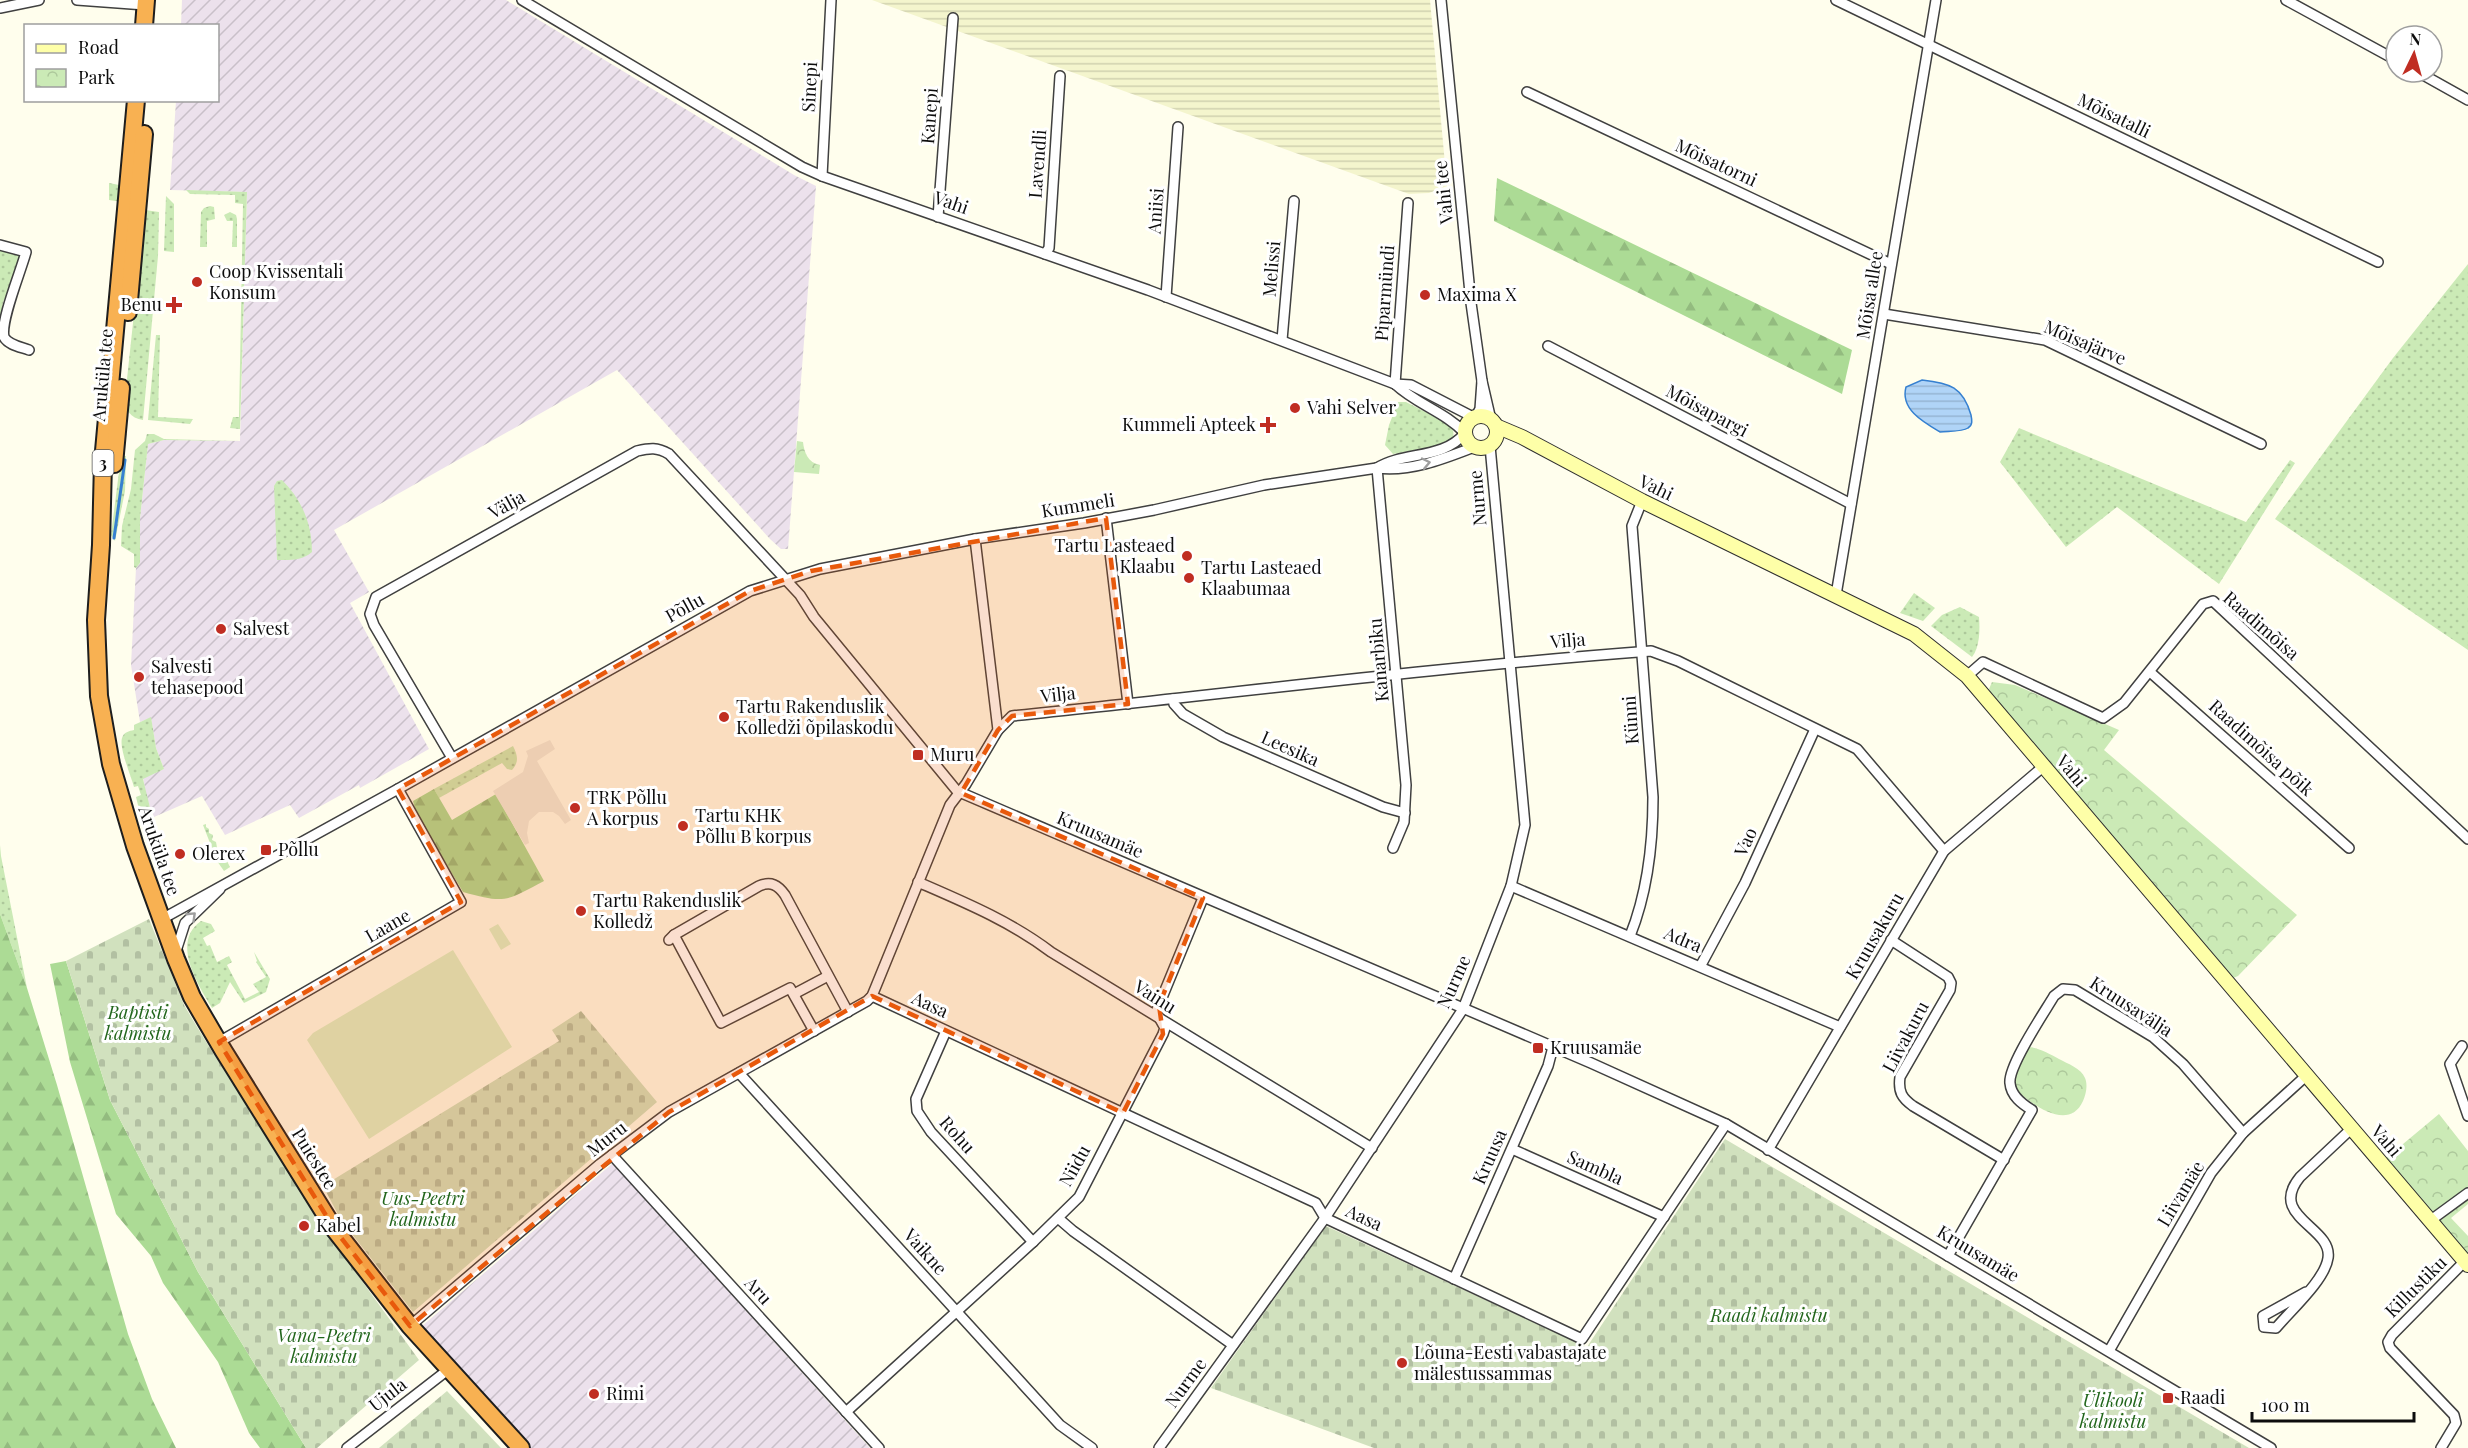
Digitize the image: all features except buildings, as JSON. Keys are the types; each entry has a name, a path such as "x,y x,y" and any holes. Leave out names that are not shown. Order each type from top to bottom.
{"highway":[{"path":"144,24 145,2"},
{"name":"Aruküla tee","path":"102,545 103,462 136,102"},
{"name":"Aruküla tee","path":"145,102 142,168 119,423 102,545 96,620 99,696 104,733 132,837 162,919"},
{"name":"Puiestee","path":"162,919 192,997 335,1230 410,1326 520,1448"}],"street":[{"path":"0,8 39,0"},
{"path":"77,0 145,2"},
{"name":"Vahi","path":"522,0 696,106 802,167 822,176 1166,297 1395,384 1411,386 1474,418"},
{"name":"Sinepi","path":"822,176 831,0"},
{"name":"Vahi tee","path":"1441,0 1471,303 1482,381 1494,423"},
{"name":"Mõisatalli","path":"1836,0 2378,262"},
{"name":"Mõisa allee","path":"1836,595 1936,0"},
{"path":"2286,0 2384,53"},
{"name":"Kanepi","path":"938,217 953,18"},
{"name":"Lavendli","path":"1046,254 1049,248 1060,76"},
{"path":"2440,84 2468,99"},
{"name":"Mõisatorni","path":"1527,92 1891,264"},
{"name":"Aniisi","path":"1166,297 1178,127"},
{"name":"Melissi","path":"1282,340 1294,201"},
{"name":"Piparmündi","path":"1395,384 1408,203"},
{"path":"0,246 26,252 21,273 6,304 2,338 28,350"},
{"name":"Mõisajärve","path":"1884,314 2045,340 2261,444"},
{"name":"Mõisapargi","path":"1548,346 1851,504"},
{"name":"Vahi tee","path":"1474,418 1480,409 1482,381"},
{"name":"Vahi","path":"1395,384 1405,394 1456,424 1465,433"},
{"path":"1483,416 1494,423 1497,432 1492,444 1485,448 1474,447 1467,441 1465,433 1468,424 1474,418 1483,416"},
{"name":"Vahi","path":"1494,423 1642,501 1914,634 1967,676 2466,1264"},
{"name":"Kummeli","path":"1377,468 1388,461 1446,449 1465,433"},
{"name":"Vahi","path":"1492,444 1511,441 1533,445"},
{"name":"Nurme","path":"1160,1448 1325,1218 1463,1009 1511,886 1525,825 1492,444"},
{"name":"Kummeli","path":"785,579 820,569 975,538 1106,518 1264,485 1377,468 1390,470 1432,463 1474,447"},
{"name":"Välja","path":"452,758 374,624 370,614 372,603 376,597 637,451 660,448 669,454 785,579"},
{"name":"Kanarbiku","path":"1377,468 1406,785 1404,822 1393,848"},
{"name":"Künni","path":"1630,936 1646,881 1653,838 1653,797 1632,526 1642,501"},
{"path":"1106,518 1128,704"},
{"path":"872,996 950,805 998,730 975,538"},
{"name":"Põllu","path":"162,919 750,591 785,579"},
{"name":"Kruusamäe","path":"785,579 960,792 1553,1047 1726,1124 2271,1448"},
{"name":"Raadimõisa","path":"1967,676 1983,662 2103,718 2124,703 2203,604 2213,601 2468,839"},
{"name":"Vilja","path":"998,730 1012,716 1397,673 1651,651 1857,749 1944,851"},
{"name":"Raadimõisa põik","path":"2151,672 2349,848"},
{"name":"Leesika","path":"1173,699 1174,704 1183,714 1223,737 1383,807 1405,813"},
{"name":"Vao","path":"1701,965 1745,883 1815,729"},
{"name":"Kruusakuru","path":"1768,1149 1944,851 2044,766"},
{"name":"Laane","path":"219,1042 461,902 398,789"},
{"name":"Vainu","path":"918,882 992,915 1030,936 1051,952 1372,1148"},
{"name":"Põllu","path":"176,959 178,940 185,923 226,883"},
{"path":"814,1031 790,988 720,1023 672,938 759,886 770,884 780,888 848,1012"},
{"name":"Adra","path":"1511,886 1701,965 1840,1027"},
{"name":"Niidu","path":"846,1412 1033,1242 1079,1197 1163,1034 1165,1028 1156,1012 1203,898"},
{"name":"Liivakuru","path":"1891,940 1948,977 1951,983 1950,990 1900,1077 1898,1089 1913,1107 2004,1160"},
{"path":"794,994 828,976"},
{"name":"Kruusavälja","path":"1948,1256 2032,1110 2022,1104 2012,1093 2010,1074 2054,996 2063,989 2075,990 2153,1037 2183,1064 2243,1133"},
{"name":"Muru","path":"410,1326 612,1155 669,1112 848,1012 872,996"},
{"name":"Aasa","path":"872,996 1316,1203 1325,1218 1582,1339 1726,1124"},
{"name":"Rohu","path":"946,1031 916,1099 917,1110 931,1132 1033,1242"},
{"path":"2462,1046 2450,1064 2468,1116"},
{"name":"Kruusa","path":"1454,1279 1548,1066 1553,1047"},
{"name":"Vaikne","path":"739,1073 1060,1425 1092,1448"},
{"name":"Liivamäe","path":"2109,1351 2211,1173 2243,1133 2307,1076"},
{"path":"2306,1292 2263,1316 2264,1327 2276,1328 2306,1292 2325,1269 2329,1255 2322,1241 2293,1208 2290,1196 2293,1186 2351,1129"},
{"name":"Sambla","path":"1512,1149 1664,1217"},
{"name":"Aru","path":"612,1155 879,1448"},
{"path":"2431,1220 2468,1193"},
{"path":"1058,1218 1233,1346"},
{"name":"Killustiku","path":"2441,1448 2456,1423 2454,1415 2390,1348 2388,1342 2392,1335 2466,1264"},
{"name":"Ujula","path":"347,1448 449,1369"}],"highlighted area":[{"path":"1106,518 1128,704 1012,716 998,730 961,793 1203,898 1159,1005 1163,1034 1123,1113 872,996 669,1112 410,1326 335,1230 219,1042 461,902 398,789 750,591 811,571"}],"shaded area":[{"path":"182,0 506,0 794,175 816,186 788,549 781,549 770,539 617,370 334,530 369,592 350,603 429,749 360,788 359,785 299,818 290,805 225,835 202,796 154,817 147,799 143,778 164,769 156,748 151,718 140,722 131,665 136,568 140,563 140,518 148,444 164,440 240,441 247,192 170,190 176,102 219,102 219,24 181,24"},
{"path":"550,740 555,749 537,761 571,820 565,824 553,812 539,812 529,821 527,833 529,843 525,845 493,791 523,772 528,756 526,751"},
{"path":"613,1163 870,1448 528,1448 422,1326"}],"green space":[{"path":"872,0 1430,0 1447,186 1429,193 1409,194"},
{"path":"1497,178 1852,350 1842,394 1494,221"},
{"path":"109,183 119,185 122,190 122,202 109,200"},
{"path":"186,190 247,192 240,429 230,428 233,417 239,417 243,204 235,203 235,195 190,194"},
{"path":"166,196 174,204 174,252 164,251"},
{"path":"210,206 214,207 215,219 207,221 207,247 200,247 201,212"},
{"path":"145,210 159,212 158,256 143,420 129,413 125,398"},
{"path":"230,212 236,215 237,219 237,247 232,247 233,221 227,221 224,215"},
{"path":"0,250 20,255 17,275 3,302 0,325"},
{"path":"2468,264 2468,650 2275,519 2393,358"},
{"path":"156,335 160,335 158,417 193,419 190,424 148,420"},
{"path":"1398,402 1406,402 1451,425 1453,435 1449,444 1393,454 1385,445 1389,425"},
{"path":"2019,428 2246,522 2290,460 2295,463 2219,584 2117,507 2066,547 2000,462"},
{"path":"147,434 154,434 164,439 240,441 164,440 148,444 140,518 140,563 136,568 134,567 134,554 121,546 122,526 131,489 135,450 145,441"},
{"path":"797,441 803,442 810,459 820,465 819,474 794,472"},
{"path":"121,456 126,456 125,491 115,541 111,535"},
{"path":"282,480 300,504 308,522 312,542 312,552 296,559 277,560 274,486 277,481"},
{"path":"1914,593 1935,608 1923,621 1900,613"},
{"path":"1960,607 1979,617 1978,643 1972,657 1931,626 1942,615"},
{"path":"1992,682 2015,685 2119,730 2104,750 2297,915 2238,976 2231,979 1993,698 1989,689"},
{"path":"151,717 156,748 164,769 143,779 154,824 149,829 144,829 136,797 141,795 138,786 134,787 124,755 122,738 124,734 134,730 134,725"},
{"path":"513,746 517,759 512,770 507,769 502,763 439,798 434,789"},
{"path":"434,789 452,820 496,794 544,881 505,899 488,898 463,892 416,813 413,801"},
{"path":"206,824 209,833 213,835 212,840 216,842 218,853 223,855 222,860 227,861 230,867 224,871 217,861 203,825"},
{"path":"0,845 1,856 27,988 0,914"},
{"path":"0,914 27,988 57,1085 128,1334 152,1399 176,1448 0,1448"},
{"name":"Vana-Peetri kalmistu","path":"149,919 184,1005 205,1040 323,1227 419,1360 317,1448 306,1448 198,1272 110,1100 66,961"},
{"path":"201,921 211,924 215,931 203,938 207,946 210,945 217,962 229,956 232,962 227,965 245,999 259,992 253,984 266,977 256,962 254,952 270,979 266,992 244,1003 230,982 220,1003 212,1008 194,975 187,951 192,930"},
{"path":"498,924 511,944 501,950 489,929"},
{"path":"453,950 512,1047 369,1139 307,1040 313,1033"},
{"path":"66,961 110,1100 198,1272 306,1448 260,1448 249,1433 218,1362 163,1283 151,1256 116,1214 70,1062 50,964"},
{"name":"Uus-Peetri kalmistu","path":"581,1011 657,1102 413,1312 341,1220 323,1186 559,1041 552,1030"},
{"path":"2029,1047 2048,1053 2081,1072 2085,1078 2086,1092 2077,1110 2069,1114 2051,1113 2032,1103 2017,1091 2014,1077"},
{"path":"2439,1114 2468,1151 2468,1204 2451,1218 2468,1236 2468,1256 2385,1159"},
{"name":"Raadi kalmistu","path":"1725,1139 2249,1448 1374,1448 1211,1388 1326,1226 1587,1347"},
{"path":"447,1391 501,1448 379,1448"}],"water":[{"path":"1922,380 1948,385 1959,392 1971,415 1970,427 1940,432 1914,414 1906,402 1906,387"}],"waterway":[{"path":"114,538 125,460"}],"place":[{"name":"Coop Kvissentali Konsum","path":"197,282"},
{"name":"Maxima X","path":"1425,295"},
{"name":"Benu","path":"174,305"},
{"name":"Vahi Selver","path":"1295,408"},
{"name":"Kummeli Apteek","path":"1268,425"},
{"name":"Tartu Lasteaed Klaabu","path":"1187,556"},
{"name":"Tartu Lasteaed Klaabumaa","path":"1189,578"},
{"name":"Salvest","path":"221,629"},
{"name":"Salvesti tehasepood","path":"139,677"},
{"name":"Tartu Rakenduslik Kolledži õpilaskodu","path":"724,717"},
{"name":"Muru","path":"918,755"},
{"name":"TRK Põllu A korpus","path":"575,808"},
{"name":"Tartu KHK Põllu B korpus","path":"683,826"},
{"name":"Põllu","path":"266,850"},
{"name":"Olerex","path":"180,854"},
{"name":"Tartu Rakenduslik Kolledž","path":"581,911"},
{"name":"Kruusamäe","path":"1538,1048"},
{"name":"Kabel","path":"304,1226"},
{"name":"Lõuna-Eesti vabastajate mälestussammas","path":"1402,1363"},
{"name":"Rimi","path":"594,1394"},
{"name":"Raadi","path":"2168,1398"}],"park label":[{"name":"Baptisti kalmistu","path":"138,1023"},
{"name":"Ülikooli kalmistu","path":"2113,1411"}]}
